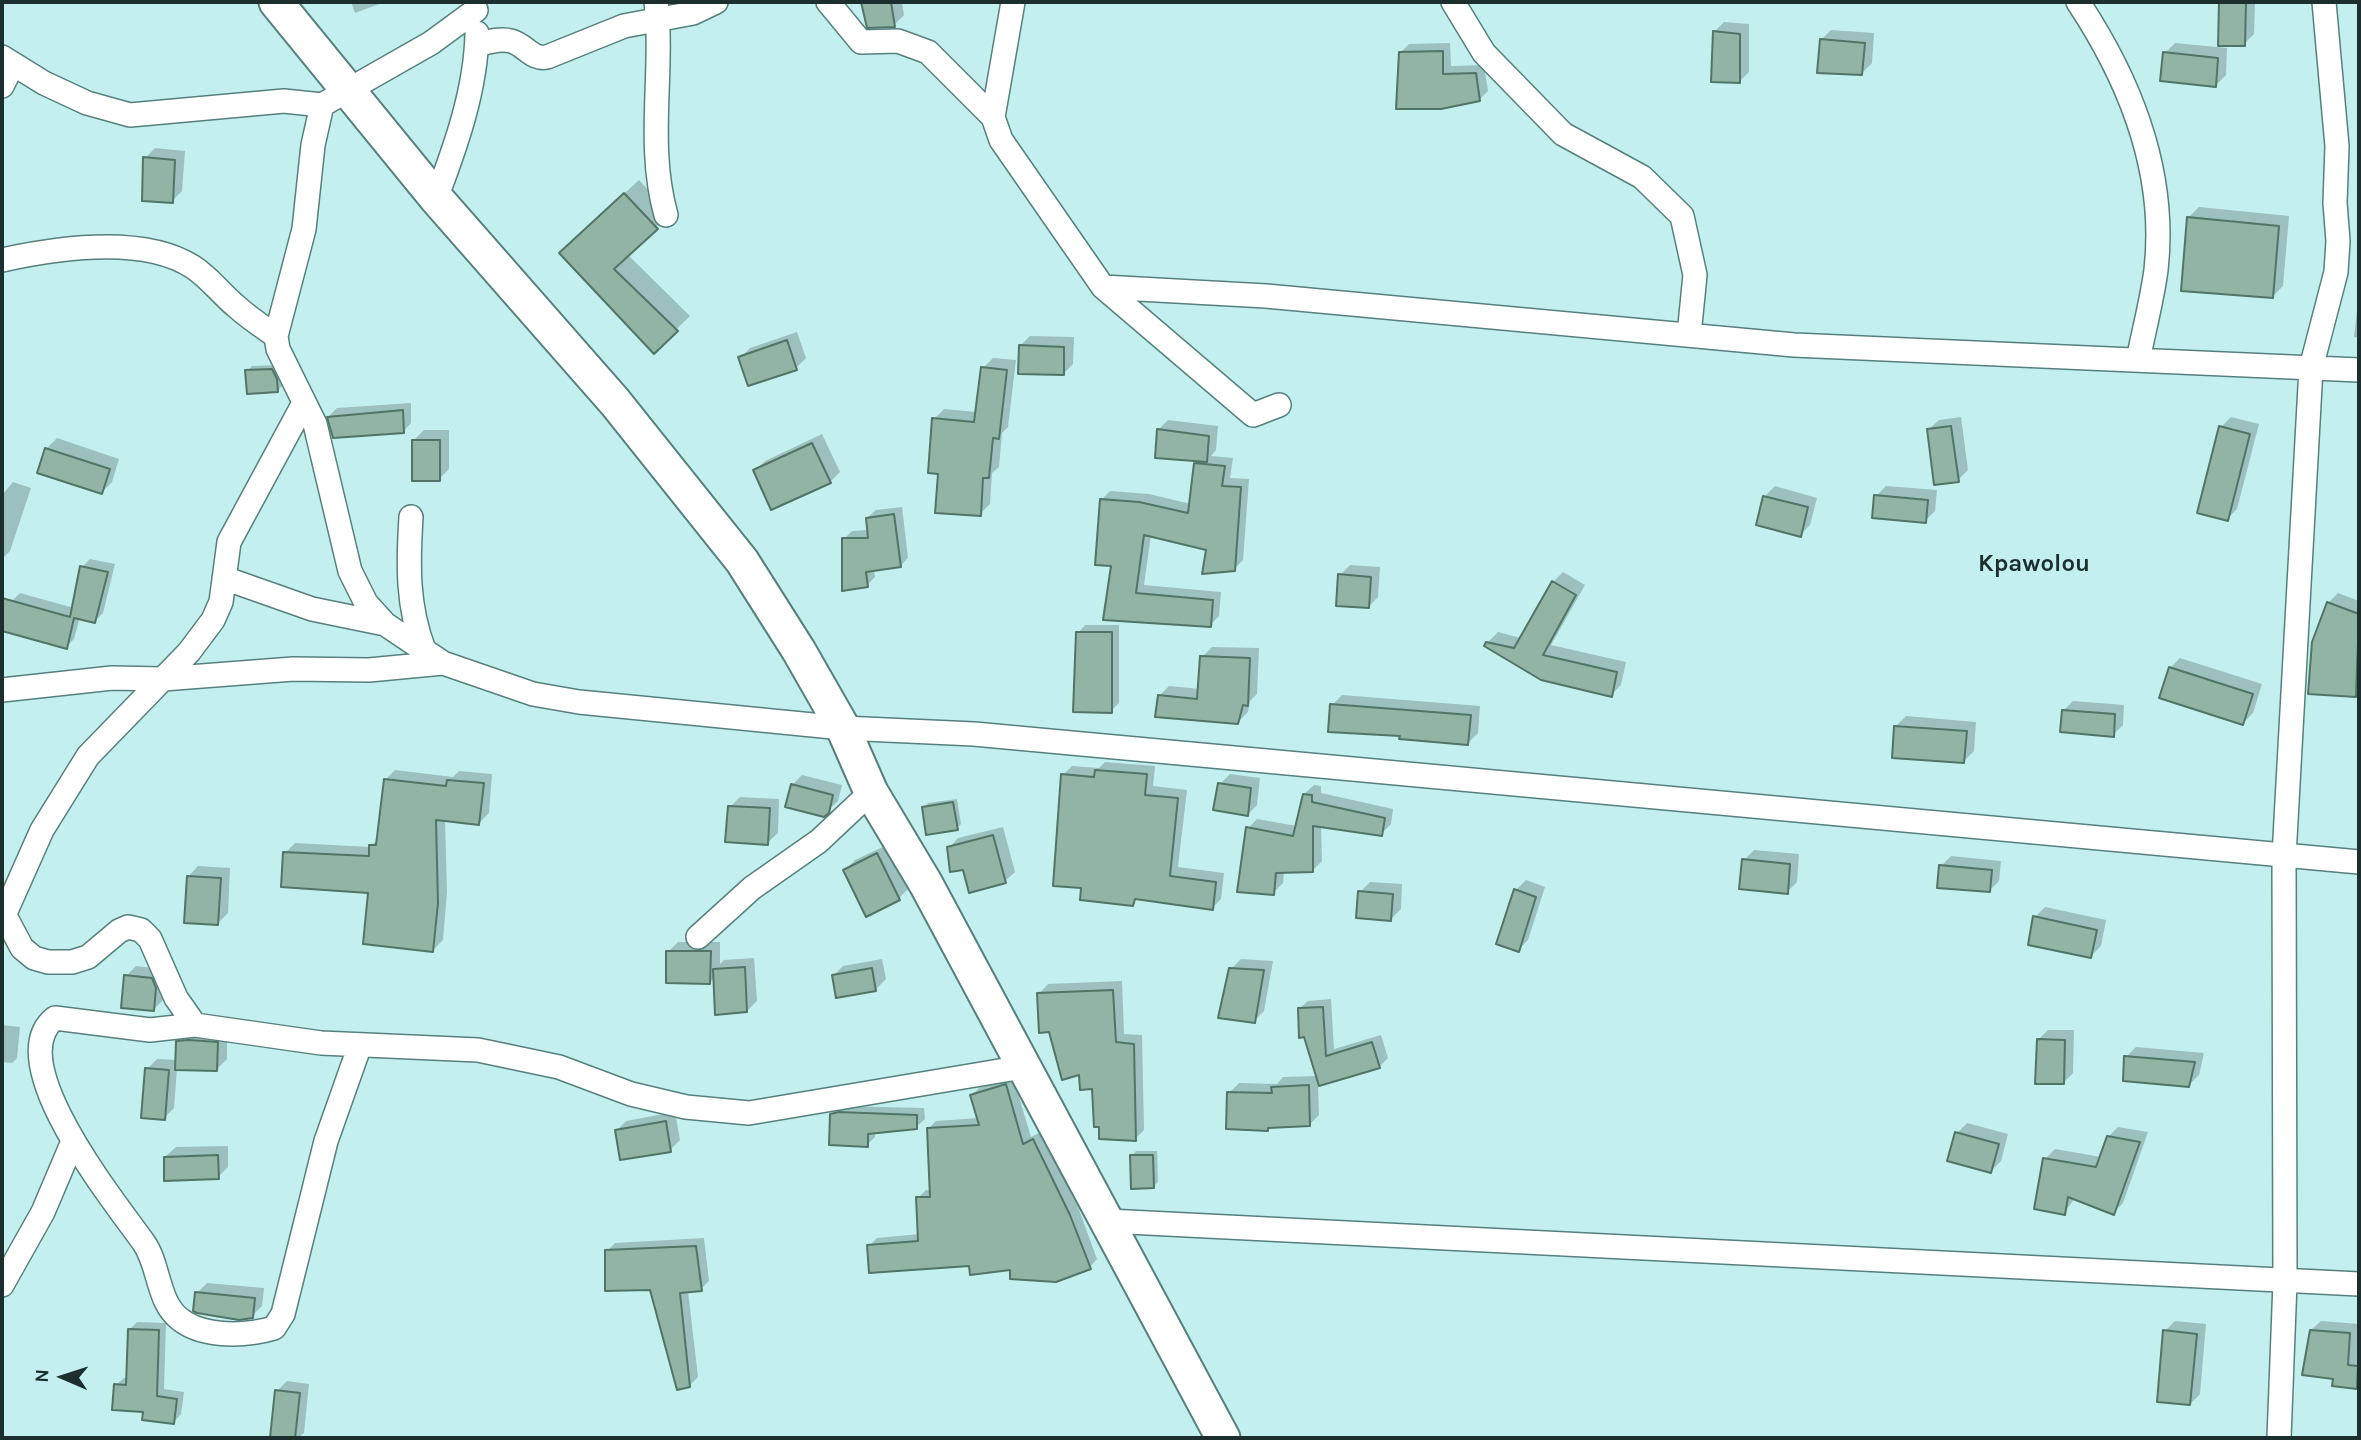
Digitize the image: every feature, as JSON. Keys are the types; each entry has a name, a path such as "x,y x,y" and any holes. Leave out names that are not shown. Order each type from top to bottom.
{"street":[{"path":"276,2 334,98 436,198 615,402 742,561 843,728 872,792 926,884 1223,1438"},
{"path":"477,46 500,40 513,41 540,58 657,12 693,13 716,2"},
{"path":"828,2 861,42 898,41 928,52 993,117 1001,140 1102,287 1253,415 1279,405"},
{"path":"993,117 1013,2"},
{"path":"1453,2 1484,53 1563,134 1642,177 1682,216 1695,275 1689,335"},
{"path":"2078,2 2122,78 2143,133 2157,196 2156,270 2138,360"},
{"path":"2279,1438 2285,1282 2284,856 2311,368 2336,272 2338,241 2334,203 2337,146 2324,2"},
{"path":"2,86 7,60 87,103 130,115 334,98 431,43 477,6"},
{"path":"436,198 455,147 477,46 477,6"},
{"path":"657,12 654,141 666,215"},
{"path":"334,98 313,145 304,229 275,337 281,357 315,424 350,571 366,603 385,624 443,663 533,694 579,702 843,728 947,731 2359,862"},
{"path":"2,260 107,246 155,254 190,265 207,276 237,307 275,337"},
{"path":"1102,287 1266,296 1794,345 2359,370"},
{"path":"195,1025 176,998 150,939 141,930 128,927 119,931 88,957 80,960 48,962 34,958 22,948 3,917 42,830 88,756 163,679 214,620 221,602 229,542 304,403"},
{"path":"411,517 408,568 410,595 416,630 424,650"},
{"path":"224,578 312,609 385,624"},
{"path":"2,690 112,678 163,679 235,671 369,670 443,663"},
{"path":"698,937 752,888 819,841 872,792"},
{"path":"360,1045 326,1141 286,1303 274,1328 254,1334 224,1333 188,1325 177,1318 169,1308 145,1245 71,1146 35,1079 32,1063 37,1034 46,1023 55,1018 150,1030 195,1025 276,1038 478,1050 559,1067 642,1097 686,1107 749,1113 859,1097 1023,1067"},
{"path":"2,1285 43,1212 71,1146"},
{"path":"1108,1221 2359,1284"}],"building":[{"path":"861,2 891,2 895,27 867,28"},
{"path":"2219,2 2246,2 2245,46 2218,46"},
{"path":"1713,31 1740,34 1740,83 1711,82"},
{"path":"1820,39 1865,43 1862,75 1817,73"},
{"path":"1443,51 1443,74 1476,73 1480,101 1441,109 1396,109 1399,52"},
{"path":"2163,52 2218,58 2216,87 2160,81"},
{"path":"143,157 175,160 173,203 142,201"},
{"path":"624,193 658,229 614,269 678,331 654,354 559,253"},
{"path":"2187,217 2279,226 2273,298 2181,291"},
{"path":"787,340 797,370 748,386 738,357"},
{"path":"1019,345 1064,347 1064,375 1018,374"},
{"path":"981,367 1007,370 999,439 993,438 989,478 983,478 981,516 935,513 938,474 928,473 932,418 974,422"},
{"path":"272,369 277,379 278,392 247,394 245,370"},
{"path":"403,410 404,433 333,438 327,417"},
{"path":"1951,426 1959,482 1934,485 1927,429"},
{"path":"2219,426 2250,434 2228,521 2197,513"},
{"path":"1157,429 1209,436 1207,462 1155,458"},
{"path":"412,440 440,440 440,481 412,481"},
{"path":"812,443 831,483 771,510 753,470"},
{"path":"45,448 110,469 102,494 37,473"},
{"path":"1194,463 1225,466 1222,486 1241,487 1235,571 1202,574 1206,550 1144,535 1136,593 1213,600 1211,627 1103,620 1111,566 1095,565 1100,499 1139,502 1188,513"},
{"path":"1874,495 1928,500 1926,523 1872,518"},
{"path":"1763,496 1808,507 1801,537 1756,525"},
{"path":"894,514 901,567 866,572 868,587 842,591 842,538 868,538 866,518"},
{"path":"80,566 108,572 95,623 74,618 67,649 2,631 2,598 70,617"},
{"path":"1338,574 1371,577 1369,608 1336,606"},
{"path":"1552,581 1576,595 1543,655 1617,672 1612,697 1541,680 1484,646 1486,642 1514,648"},
{"path":"2327,602 2359,614 2356,697 2308,694 2312,642"},
{"path":"1076,632 1112,632 1112,713 1073,712"},
{"path":"1200,656 1250,658 1248,706 1243,705 1238,724 1155,717 1158,695 1197,699"},
{"path":"2169,667 2253,694 2243,725 2159,698"},
{"path":"1330,704 1471,715 1468,745 1399,739 1400,736 1328,732"},
{"path":"2062,710 2115,714 2114,737 2060,732"},
{"path":"1894,726 1967,731 1964,763 1892,758"},
{"path":"1095,770 1147,774 1145,795 1178,798 1170,876 1216,882 1213,910 1135,899 1133,906 1080,900 1081,888 1053,886 1061,774 1094,777"},
{"path":"384,779 446,786 447,780 484,783 479,825 436,820 438,903 433,952 363,944 368,893 281,887 283,852 369,856 369,845 376,845"},
{"path":"1218,783 1251,788 1248,816 1213,810"},
{"path":"791,784 833,795 829,813 824,817 785,807"},
{"path":"1303,794 1312,795 1312,802 1385,818 1382,836 1313,826 1313,872 1276,873 1274,895 1237,892 1246,827 1293,836"},
{"path":"953,802 958,830 926,835 922,807"},
{"path":"728,806 770,808 768,845 725,842"},
{"path":"993,835 1006,883 969,893 963,870 950,872 947,847"},
{"path":"877,853 900,900 866,917 843,870"},
{"path":"1742,859 1790,864 1788,894 1739,889"},
{"path":"1939,865 1992,870 1990,892 1937,888"},
{"path":"187,876 221,878 218,925 184,923"},
{"path":"1514,889 1536,897 1519,952 1496,944"},
{"path":"1358,891 1393,894 1391,921 1356,918"},
{"path":"2033,916 2097,930 2091,958 2028,945"},
{"path":"666,951 711,951 710,984 666,983"},
{"path":"745,967 747,1012 715,1015 713,969"},
{"path":"872,968 876,991 836,998 832,975"},
{"path":"1229,968 1264,970 1255,1023 1218,1018"},
{"path":"124,975 152,978 156,988 154,1011 121,1008"},
{"path":"1113,990 1116,1042 1134,1044 1136,1141 1099,1139 1099,1127 1094,1127 1092,1089 1080,1090 1079,1075 1062,1080 1049,1032 1039,1033 1037,993"},
{"path":"1323,1007 1326,1056 1372,1042 1380,1068 1319,1086 1304,1037 1299,1038 1298,1008"},
{"path":"2037,1039 2065,1040 2064,1084 2035,1084"},
{"path":"176,1041 218,1042 217,1071 175,1070"},
{"path":"2124,1056 2195,1062 2189,1087 2123,1081"},
{"path":"145,1068 169,1070 165,1120 141,1118"},
{"path":"1006,1084 1023,1144 1033,1139 1070,1215 1091,1269 1056,1282 1010,1279 1010,1270 970,1275 969,1266 869,1273 867,1245 918,1241 916,1197 930,1197 927,1128 979,1125 970,1095"},
{"path":"1309,1085 1310,1126 1268,1128 1268,1131 1226,1129 1227,1092 1272,1093 1271,1087"},
{"path":"839,1112 917,1115 917,1129 868,1134 868,1147 829,1145 830,1114"},
{"path":"666,1121 671,1152 620,1160 615,1130"},
{"path":"1955,1132 1999,1144 1991,1173 1947,1161"},
{"path":"2107,1136 2140,1142 2114,1215 2068,1197 2065,1215 2034,1209 2043,1158 2096,1167"},
{"path":"218,1155 219,1179 164,1181 164,1157"},
{"path":"1130,1155 1153,1155 1154,1188 1131,1189"},
{"path":"696,1246 702,1291 680,1293 690,1387 677,1390 650,1290 605,1291 605,1250"},
{"path":"195,1292 255,1298 253,1318 239,1320 197,1313 193,1311"},
{"path":"128,1329 159,1330 157,1396 177,1399 174,1424 142,1420 143,1412 112,1410 114,1384 126,1385"},
{"path":"2163,1330 2197,1334 2190,1405 2157,1402"},
{"path":"2310,1330 2350,1333 2348,1365 2358,1366 2357,1389 2332,1386 2333,1379 2302,1375"},
{"path":"275,1390 300,1393 295,1438 270,1438"}],"district":[{"name":"Kpawolou","path":"2034,564"}]}
